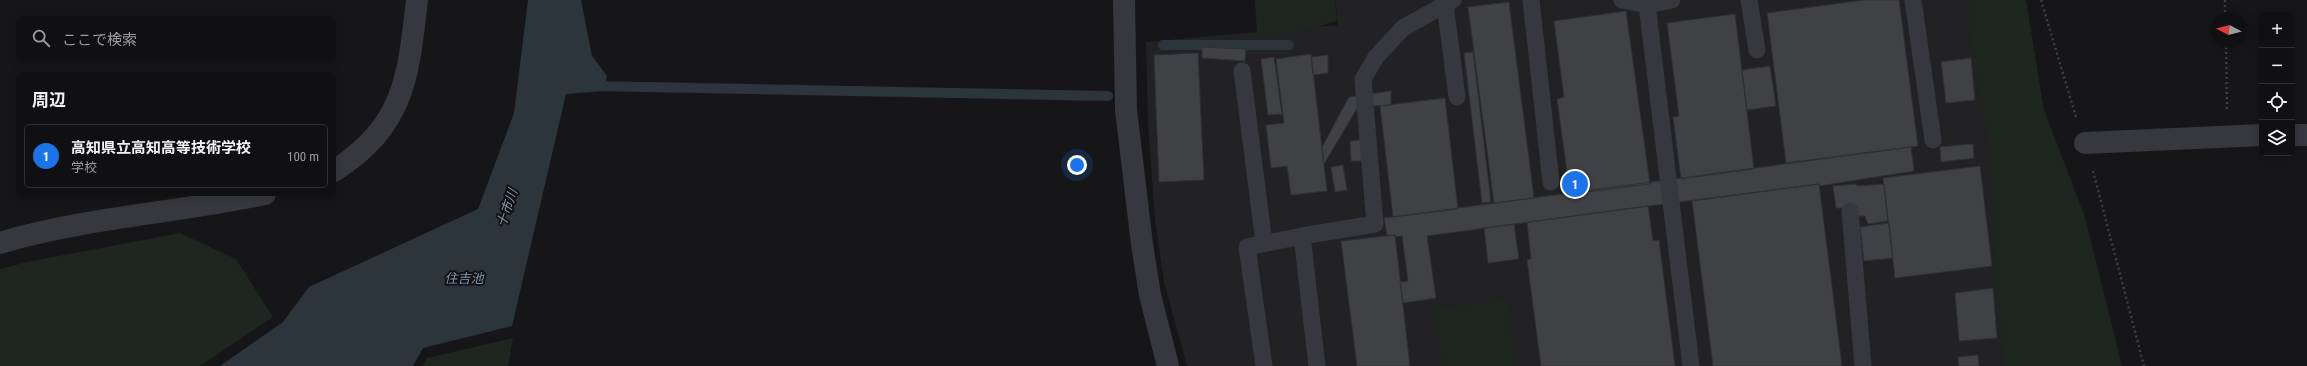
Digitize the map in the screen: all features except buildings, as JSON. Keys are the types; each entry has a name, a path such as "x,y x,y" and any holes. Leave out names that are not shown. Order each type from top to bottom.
{"street":[{"path":"336,170 355,158 369,144 386,125 398,102 405,80 412,46 417,0"},
{"path":"1124,0 1126,110 1142,244 1150,295 1168,366"},
{"path":"2085,143 2233,134 2259,134"},
{"path":"2295,135 2307,135"},
{"path":"0,243 34,233 83,223 252,196"}],"lane":[{"path":"1531,0 1551,182"},
{"path":"1622,0 1647,5 1672,0"},
{"path":"1749,0 1757,50"},
{"path":"1913,0 1933,140"},
{"path":"1264,366 1247,247 1375,224 1363,79 1376,57 1402,28 1449,2 1457,97"},
{"path":"1647,5 1691,366"},
{"path":"1242,71 1264,243"},
{"path":"1850,211 1863,366"},
{"path":"1302,236 1317,366"}],"path":[{"path":"2041,0 2085,143 2144,366"},
{"path":"2225,0 2225,12"},
{"path":"2226,48 2227,112 2233,134"}],"shaded area":[{"path":"1255,0 1335,0 1337,21 1297,33 1257,36"},
{"path":"1335,0 1972,0 1994,149 2012,366 1187,366 1164,282 1155,219 1148,125 1146,42 1338,25"},
{"path":"1968,0 2026,0 2044,110 2085,217 2122,366 2004,366 1997,294 1989,145 1971,49"},
{"path":"180,233 236,259 273,317 200,366 0,366 0,269 27,262"},
{"path":"1507,299 1516,366 1442,366 1434,309"},
{"path":"513,338 508,366 423,366 427,358"}],"water":[{"name":"住吉池","path":"528,0 581,0 592,56 607,76 604,91 566,94 512,326 423,348 413,366 220,366 283,322 309,287 478,209 514,113"}],"waterway":[{"path":"1163,45 1289,45"},
{"path":"592,86 1108,96"}],"place":[{"name":"高知県立高知高等技術学校","path":"1575,184"}],"water label":[{"name":"十市川","path":"507,208"}]}
